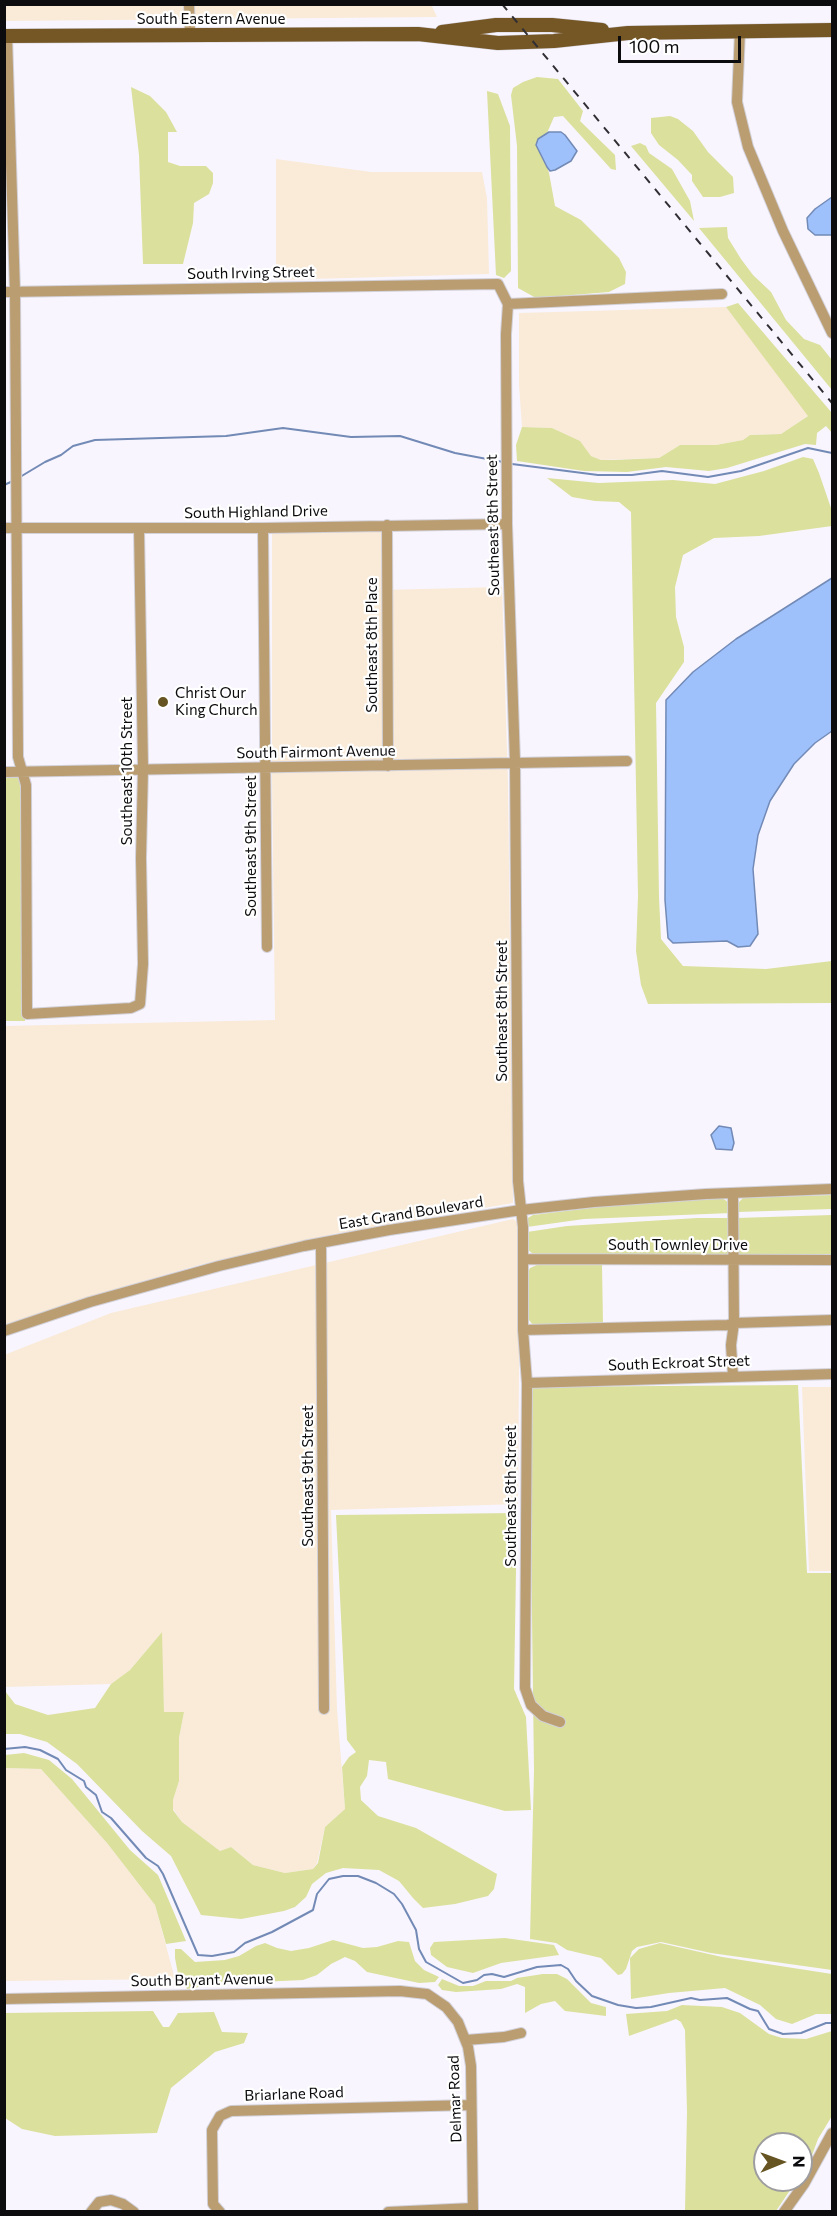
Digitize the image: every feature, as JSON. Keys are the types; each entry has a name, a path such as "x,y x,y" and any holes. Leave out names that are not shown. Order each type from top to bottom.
{"main road":[{"name":"South Eastern Avenue","path":"6,36 418,34 498,43 554,41 628,33 832,30"}],"street":[{"path":"189,4 190,35"},
{"path":"740,31 737,102 748,147 783,231 832,333"},
{"path":"6,36 10,292 10,528 18,757 22,771"},
{"name":"South Irving Street","path":"10,292 498,284 508,304"},
{"path":"508,304 722,294"},
{"name":"Southeast 8th Street","path":"508,304 506,334 507,524 515,762 518,1181 524,1259 523,1330 527,1383 525,1688 531,1705 543,1716 560,1722"},
{"name":"South Highland Drive","path":"10,528 263,528 507,524"},
{"name":"Southeast 8th Place","path":"387,525 388,766"},
{"name":"Southeast 10th Street","path":"22,771 26,786 27,1014 131,1008 140,1004 143,963 141,858 143,768 139,528"},
{"name":"Southeast 9th Street","path":"263,528 267,947"},
{"name":"South Fairmont Avenue","path":"4,772 627,761"},
{"name":"East Grand Boulevard","path":"4,1331 164,1281 321,1243 424,1224 521,1210 638,1198 832,1189"},
{"path":"733,1376 731,1345 734,1323 734,1194"},
{"name":"Southeast 9th Street","path":"321,1243 324,1709"},
{"name":"South Townley Drive","path":"524,1259 832,1260"},
{"path":"523,1330 832,1320"},
{"name":"South Eckroat Street","path":"527,1383 832,1374"},
{"name":"South Bryant Avenue","path":"4,1999 400,1991"},
{"name":"Delmar Road","path":"400,1991 427,1994 446,2007 458,2022 466,2040 471,2066 473,2210"},
{"path":"466,2040 504,2037 521,2033"},
{"name":"Briarlane Road","path":"220,2211 213,2204 212,2130 220,2116 231,2111 470,2105"},
{"path":"784,2211 811,2174 832,2133"},
{"path":"91,2211 99,2202 111,2200 134,2211"},
{"path":"388,2211 473,2210"}],"shaded area":[{"path":"431,4 437,17 5,21 4,5"},
{"path":"276,159 371,172 482,172 487,198 489,274 276,280"},
{"path":"726,307 809,415 781,434 750,435 743,440 716,445 680,445 659,458 601,460 591,456 579,441 552,428 522,427 519,385 519,313"},
{"path":"383,529 384,590 502,587 508,784 513,1203 333,1234 199,1265 112,1290 5,1326 4,1026 275,1020 272,532"},
{"path":"513,1219 519,1223 520,1232 518,1504 331,1510 337,1709 345,1809 325,1827 317,1863 313,1869 285,1873 253,1865 231,1847 220,1851 182,1822 173,1809 173,1800 179,1781 179,1738 184,1712 164,1713 161,1633 130,1670 111,1684 5,1687 4,1355 111,1313"},
{"path":"802,1387 832,1387 832,1571 809,1571"},
{"path":"5,1768 41,1769 107,1843 155,1905 175,1979 5,1981"}],"green space":[{"path":"537,77 558,79 583,111 580,121 615,155 616,170 611,169 563,116 554,117 547,133 538,139 549,173 555,206 581,220 619,258 626,272 625,284 609,292 536,298 518,288 517,146 511,95 513,88"},
{"path":"131,87 150,96 166,112 177,132 168,132 168,162 180,166 206,166 213,173 213,183 209,194 194,203 193,223 183,264 143,264 139,155"},
{"path":"487,91 498,94 510,126 511,271 504,278 496,275"},
{"path":"670,116 678,119 693,131 708,152 733,177 734,193 720,197 703,197 692,181 692,175 659,145 651,133 651,118"},
{"path":"640,143 646,146 649,153 672,169 690,201 694,221 631,146"},
{"path":"727,227 728,238 741,259 753,275 771,292 786,320 804,339 820,345 832,360 832,390 699,228"},
{"path":"738,303 832,413 832,433 826,426 817,433 816,445 805,444 727,468 709,471 666,467 627,472 584,471 517,461 516,445 522,427 552,428 580,441 591,456 601,460 613,460 659,458 680,445 716,445 743,440 750,435 781,434 808,416 726,307"},
{"path":"803,457 813,459 819,473 832,511 832,526 759,536 714,538 683,555 675,587 676,617 684,647 684,662 656,703 661,939 683,966 766,969 832,961 832,1003 648,1004 641,985 636,951 638,896 631,512 619,502 572,497 547,478 599,483 673,480 715,484 764,471"},
{"path":"4,776 19,777 24,785 25,1021 5,1021"},
{"path":"832,1195 832,1209 737,1212 739,1202 743,1198"},
{"path":"722,1198 728,1202 731,1213 584,1219 527,1227 526,1219 533,1215 607,1206"},
{"path":"832,1215 832,1257 740,1255 738,1252 737,1218"},
{"path":"731,1218 728,1255 533,1254 527,1249 527,1232 567,1226"},
{"path":"537,1265 602,1265 603,1324 533,1325 529,1320 527,1274 530,1268"},
{"path":"798,1385 807,1573 832,1573 832,1970 711,1953 661,1942 637,1947 632,1951 626,1969 618,1975 601,1958 567,1950 556,1943 530,1939 534,1770 529,1387"},
{"path":"517,1513 514,1689 526,1717 531,1810 505,1811 388,1779 386,1762 369,1760 367,1776 360,1787 361,1800 378,1816 416,1828 497,1874 494,1889 488,1896 455,1904 423,1908 399,1881 379,1870 343,1868 326,1873 312,1884 306,1897 295,1907 284,1911 241,1919 201,1915 171,1856 142,1831 77,1764 47,1742 20,1734 5,1734 5,1691 15,1704 48,1715 95,1708 111,1684 130,1670 162,1632 164,1712 184,1712 179,1738 179,1781 173,1800 173,1810 182,1822 220,1851 231,1847 253,1865 285,1873 313,1869 318,1863 325,1827 345,1809 342,1767 356,1752 347,1740 336,1515"},
{"path":"24,1753 49,1760 72,1779 130,1850 158,1875 186,1941 166,1944 155,1905 107,1843 41,1769 5,1768 5,1755"},
{"path":"505,1938 554,1945 559,1955 501,1963 473,1973 447,1967 431,1955 430,1948 434,1942"},
{"path":"333,1940 363,1948 398,1941 409,1942 415,1961 424,1970 439,1977 435,1982 419,1983 367,1972 355,1961 345,1957 317,1975 303,1980 216,1984 187,1989 178,1974 175,1958 175,1949 181,1949 195,1962 225,1960 265,1943 291,1951"},
{"path":"660,1943 722,1957 832,1974 832,2014 816,2014 792,2024 776,2019 760,2005 725,1988 631,1999 630,1958 639,1949"},
{"path":"543,1974 557,1974 567,1979 591,2003 606,2007 606,2016 565,2011 555,2001 541,2004 525,2013 525,1987 517,1984 501,1989 456,1992 442,1990 438,1985 442,1979 459,1986 473,1986 486,1981 511,1981"},
{"path":"682,2005 722,2007 740,2013 769,2034 782,2038 806,2039 832,2031 832,2116 818,2139 813,2153 813,2132 753,2132 753,2192 789,2192 776,2211 685,2211 687,2112 685,2030 681,2022 676,2019 629,2036 626,2014 667,2011"},
{"path":"153,2011 163,2027 169,2027 178,2013 214,2012 222,2032 248,2033 244,2043 215,2052 171,2088 157,2133 55,2136 22,2129 5,2118 5,2013"}],"water":[{"path":"549,132 561,132 577,151 571,161 550,171 536,145 538,139"},
{"path":"832,197 832,235 815,235 808,229 807,218"},
{"path":"832,578 832,731 815,743 794,764 770,801 758,835 753,869 758,934 750,946 738,947 727,941 673,943 668,938 665,900 666,700 693,672 736,639"},
{"path":"719,1126 731,1128 734,1143 732,1150 716,1149 711,1135"}],"waterway":[{"path":"20,477 73,446 95,440 226,436 283,428 351,437 400,436 455,453 503,462"},
{"path":"512,464 598,475 632,475 662,471 708,477 741,471 808,448 832,453"},
{"path":"4,485 13,481"},
{"path":"4,1749 25,1747 40,1750 58,1759 66,1770 84,1781 86,1787 96,1795 102,1812 111,1818 146,1858 158,1866 198,1955 212,1956 234,1952 245,1943 272,1932 313,1910 317,1894 329,1879 358,1876 394,1894 416,1930 419,1949 426,1962 463,1983 477,1980 484,1975 504,1977 537,1967 561,1965 568,1969 576,1981 592,1996 618,2005 636,2008 691,1998 700,2000 727,1998 758,2011 769,2029 783,2034 801,2033 826,2023 832,2023"}],"railway":[{"path":"502,4 832,403"}],"place":[{"name":"Christ Our King Church","path":"163,702"}]}
